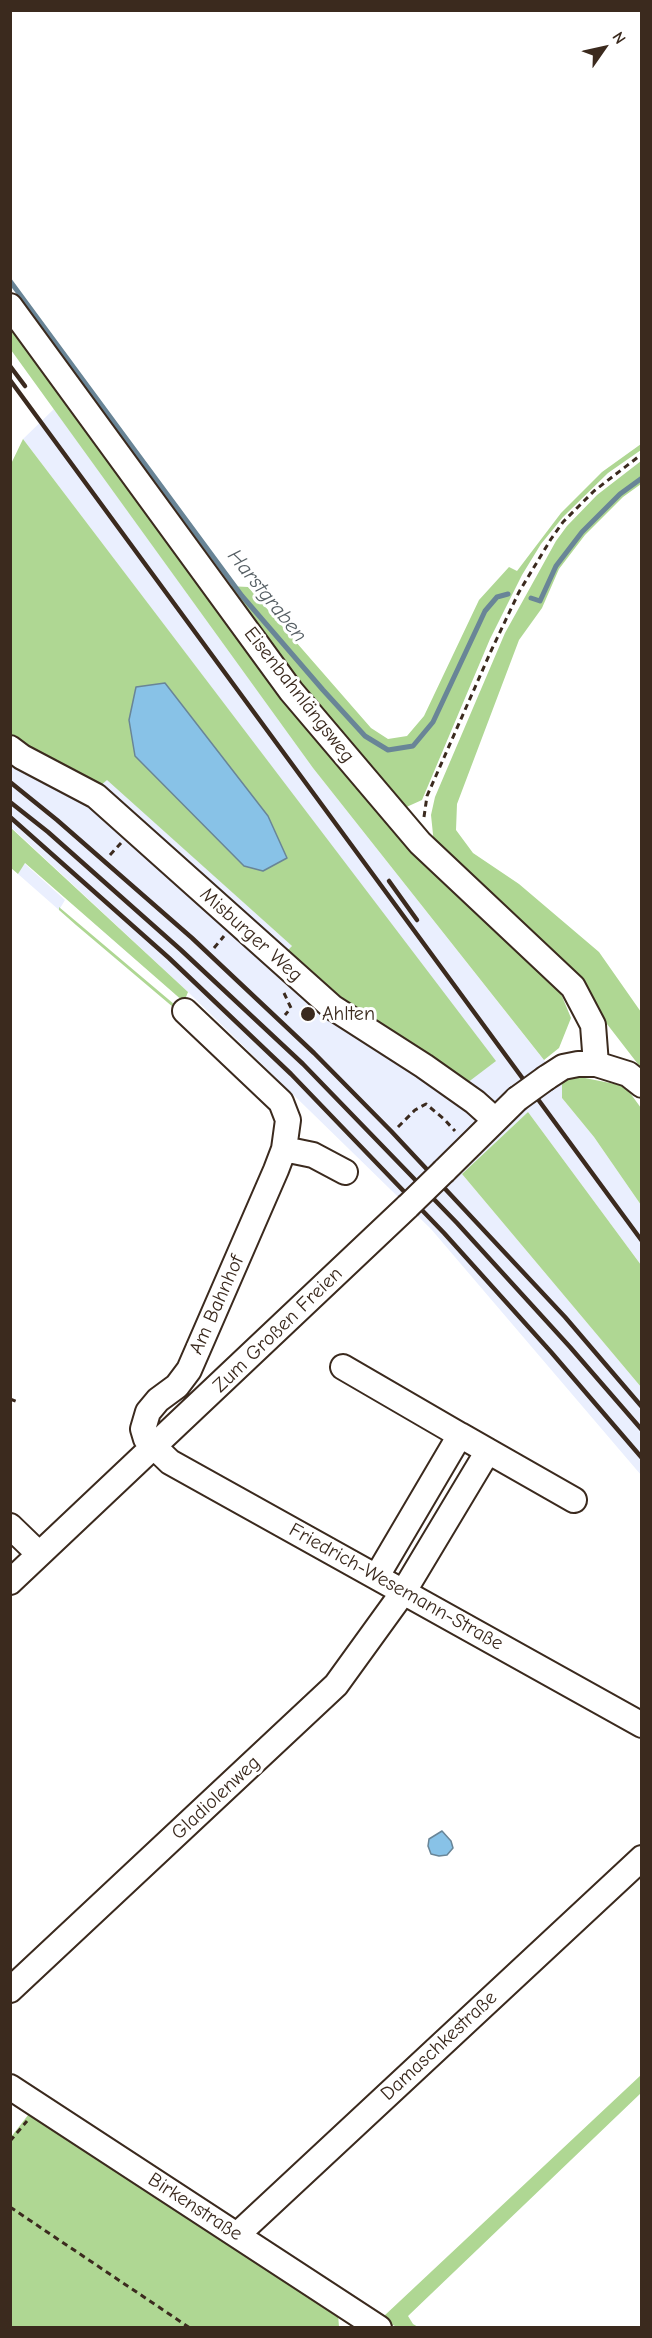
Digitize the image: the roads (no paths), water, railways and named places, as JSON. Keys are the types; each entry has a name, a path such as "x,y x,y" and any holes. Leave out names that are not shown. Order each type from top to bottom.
{"street":[{"name":"Eisenbahnlängsweg","path":"10,306 291,691 420,843 573,987 593,1024 596,1064"},
{"name":"Misburger Weg","path":"10,748 22,757 96,796 332,1007 424,1066 475,1102 495,1120"},
{"name":"Am Bahnhof","path":"153,1447 146,1439 143,1429 148,1412 158,1400 177,1386 189,1370 284,1149 288,1120 281,1102 185,1011"},
{"name":"Zum Großen Freien","path":"10,1582 408,1206 517,1099 563,1067 596,1064"},
{"path":"596,1064 628,1074 642,1085"},
{"path":"284,1149 313,1155 345,1172"},
{"path":"343,1367 574,1500"},
{"path":"376,1576 460,1435"},
{"name":"Friedrich-Wesemann-Straße","path":"153,1447 171,1462 642,1725"},
{"name":"Gladiolenweg","path":"10,1990 336,1685 404,1591 488,1450"},
{"path":"10,1526 39,1554"},
{"name":"Damaschkestraße","path":"237,2235 642,1858"},
{"name":"Birkenstraße","path":"10,2087 237,2235 371,2326"}],"water":[{"path":"165,683 268,816 287,858 263,871 244,866 135,756 129,720 136,687"},
{"path":"442,1831 451,1841 453,1848 447,1855 431,1854 428,1846 429,1839"}],"waterway":[{"name":"Harstgraben","path":"10,281 242,596 365,736 388,750 413,746 433,722 485,611 497,597 508,594"},
{"name":"Harstgraben","path":"531,598 540,601 556,566 582,532 620,494 642,478"}],"railway":[{"path":"10,366 25,386"},
{"path":"10,380 642,1241"},
{"path":"10,782 192,938 314,1053 391,1131 565,1317 642,1407"},
{"path":"10,802 48,832 181,950 303,1064 457,1223 642,1430"},
{"path":"10,817 169,958 291,1074 444,1233 642,1458"},
{"path":"389,881 417,920"}],"place":[{"name":"Ahlten","path":"308,1014"}]}
